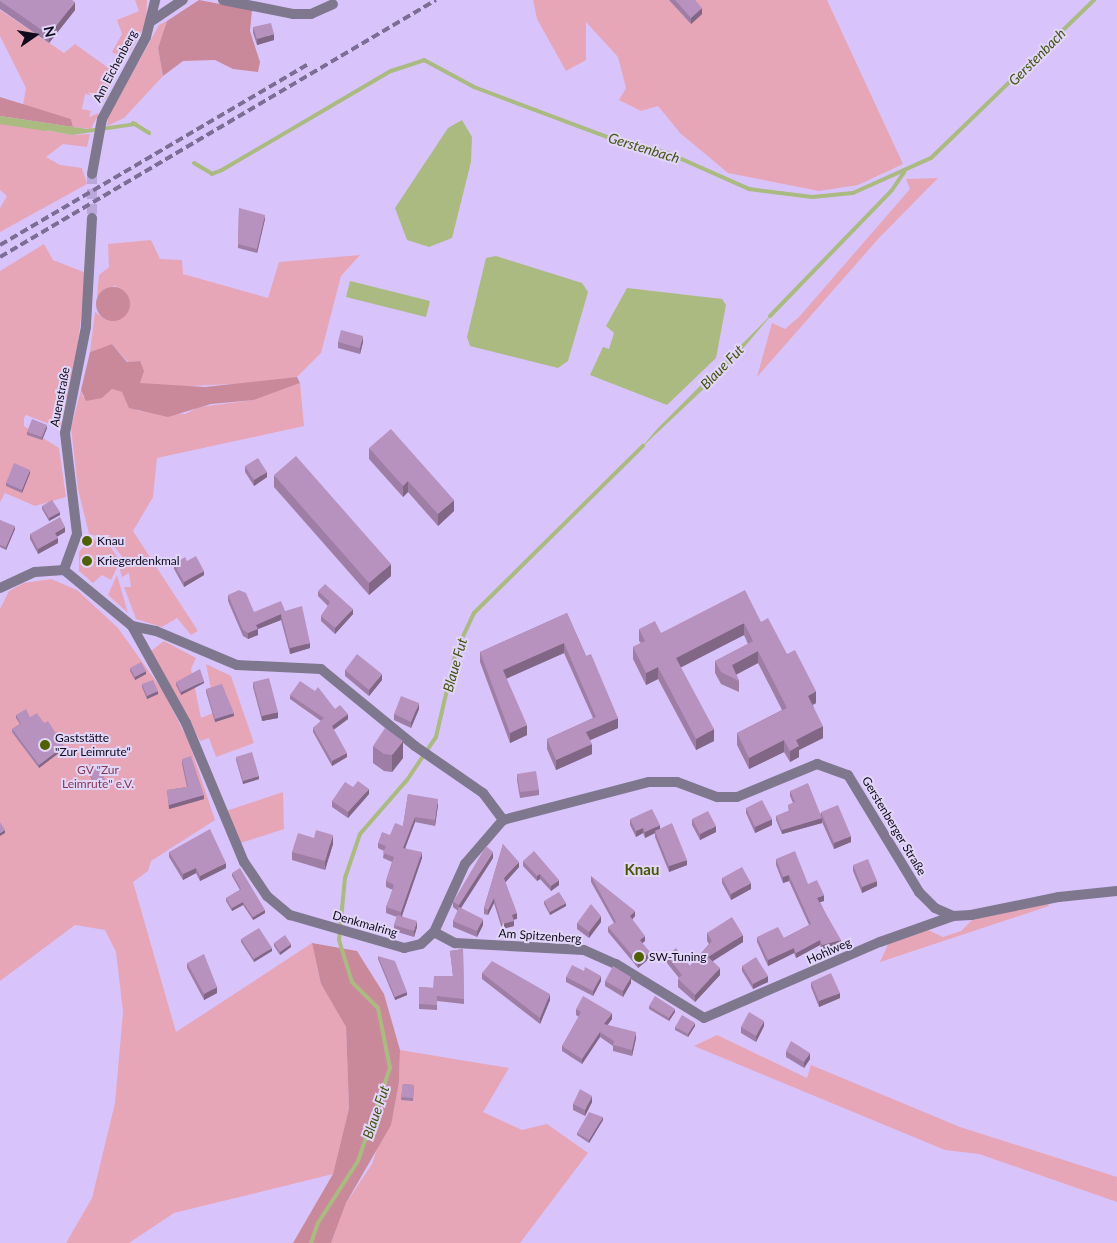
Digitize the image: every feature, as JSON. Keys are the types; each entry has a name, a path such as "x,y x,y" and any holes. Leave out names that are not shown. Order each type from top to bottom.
{"street":[{"name":"Am Eichenberg","path":"92,174 96,142 102,119 153,20 154,0"},
{"path":"153,20 183,0"},
{"path":"223,0 293,14 311,14 333,4"},
{"name":"Auenstraße","path":"64,570 78,534 65,433 86,327 92,218"},
{"path":"0,588 35,572 64,570"},
{"name":"Denkmalring","path":"64,570 132,626 183,716 244,862 277,906 328,926 358,933 404,948 421,944 434,932"},
{"name":"Denkmalring","path":"132,626 156,631 237,665 321,669 415,746 437,759 483,792 503,820"},
{"name":"Gerstenberger Straße","path":"503,820 649,782 677,782 717,797 737,797 818,764 834,767 848,775 862,792 919,892 935,908 953,916"},
{"path":"434,932 465,864 503,820"},
{"path":"953,916 1059,897 1117,891"},
{"name":"Hohlweg","path":"718,1014 880,942 953,916"},
{"name":"Am Spitzenberg","path":"434,932 455,943 584,950 616,964 704,1018 718,1014"}],"green space":[{"path":"135,0 147,0 146,24 129,53 122,57 112,52 122,34 117,20 139,11"},
{"path":"533,0 827,0 903,164 858,185 819,191 728,173 680,133 658,106 641,111 619,100 626,88 618,57 586,22 586,60 566,71 537,19"},
{"path":"0,10 64,53 75,44 114,72 106,99 85,94 82,109 91,111 89,117 99,113 91,129 73,127 71,119 23,105 26,88 0,36"},
{"path":"167,21 158,48 163,76 124,118 107,126 108,117 159,25"},
{"path":"0,121 72,135 90,134 87,147 63,144 46,157 60,165 82,168 87,184 0,232 0,208 7,196 0,190"},
{"path":"938,178 879,238 757,377 772,323 785,329 799,317 910,189 906,179"},
{"path":"151,240 160,259 182,260 183,274 268,298 279,262 360,255 341,276 321,353 297,377 257,383 169,387 140,383 140,361 128,362 112,344 90,352 95,312 105,319 116,285 97,297 99,275 109,267 108,244"},
{"path":"44,244 53,260 86,273 78,344 60,428 26,415 24,418 24,426 59,448 66,497 35,506 5,493 0,502 0,271"},
{"path":"300,383 304,426 157,458 153,497 133,531 198,631 191,635 177,618 162,627 136,619 124,587 131,587 129,573 122,577 120,570 124,559 108,539 89,534 78,489 71,428 81,390 83,397 102,398 112,389 122,392 138,411 185,414 199,407 254,400"},
{"path":"90,538 108,543 120,561 111,580 102,575 93,583 79,571 79,552"},
{"path":"117,575 128,613 108,595"},
{"name":"GV \"Zur Leimrute\" e.V.","path":"51,579 77,590 118,628 163,691 189,742 215,820 151,861 148,871 133,882 176,1032 312,943 321,984 346,1027 349,1108 333,1174 174,1213 129,1243 66,1243 92,1198 115,1103 123,1012 116,952 105,930 75,925 0,981 0,609 9,591 24,583"},
{"path":"164,641 196,658 191,669 201,718 213,713 234,716 226,693 211,689 206,664 231,676 254,743 216,757 209,738 200,741 151,651"},
{"path":"283,792 284,829 241,843 226,811"},
{"path":"1048,904 1049,906 880,962 889,942 928,930 943,937 961,931 974,918"},
{"path":"717,1035 807,1078 811,1065 960,1127 1117,1177 1117,1202 979,1154 945,1150 694,1046"},
{"path":"400,1050 509,1068 483,1112 522,1130 547,1124 588,1153 520,1243 331,1243 346,1203 372,1164 399,1082"}],"shaded area":[{"path":"199,0 252,10 250,31 260,62 258,72 233,69 215,60 183,61 163,76 158,48 167,21"},
{"path":"0,97 71,119 73,127 0,116"},
{"path":"113,287 125,292 130,304 125,316 113,321 101,316 96,304 101,292"},
{"path":"112,344 127,362 140,361 144,371 140,383 205,387 297,377 300,383 254,400 211,404 168,417 129,408 122,392 112,389 102,398 86,401 81,390 90,352"},
{"path":"312,943 357,951 384,994 400,1050 399,1082 391,1125 346,1203 331,1243 293,1243 333,1174 349,1108 346,1027 321,984"}],"water":[{"path":"0,116 87,129 137,122 135,126 72,135 0,121"},
{"path":"462,120 472,137 471,162 452,238 429,247 407,240 395,208 448,128"},
{"path":"496,256 582,283 588,292 568,361 558,368 470,346 467,337 486,258"},
{"path":"350,281 430,301 426,317 346,297"},
{"path":"627,288 722,299 726,305 716,358 667,405 590,375 603,347 609,349 614,333 606,326"},
{"path":"774,312 729,365 640,449 658,428"}],"building":[{"path":"0,0 72,0 75,2 49,35"},
{"path":"675,0 695,0 702,8 691,18"},
{"path":"271,23 274,34 257,39 253,27"},
{"path":"239,208 265,215 257,249 238,244"},
{"path":"341,330 363,336 360,348 338,342"},
{"path":"32,419 47,425 42,437 27,432"},
{"path":"391,429 454,500 438,514 408,481 403,486 369,448"},
{"path":"296,456 391,564 369,583 274,475"},
{"path":"258,458 267,472 254,480 245,466"},
{"path":"14,463 30,470 22,490 6,483"},
{"path":"52,500 60,512 49,518 42,506"},
{"path":"60,517 65,527 55,533 58,538 38,549 30,534"},
{"path":"0,520 15,526 6,547 0,545"},
{"path":"196,556 204,571 184,582 174,564 185,557 187,561"},
{"path":"325,584 353,609 335,628 321,616 330,602 318,591"},
{"path":"239,590 246,593 254,612 281,601 285,611 302,606 310,643 290,648 281,614 256,625 258,629 248,633 243,630 228,595"},
{"path":"745,590 761,622 768,618 787,654 795,650 816,691 808,696 823,726 796,740 799,746 790,751 784,740 749,758 737,733 787,708 758,651 732,665 739,681 721,672 715,661 753,641 744,623 676,658 714,729 696,739 658,667 646,673 633,647 645,641 639,629 655,621 661,633"},
{"path":"567,613 586,656 591,654 618,718 586,732 592,744 556,760 547,739 596,717 564,643 503,670 527,725 510,733 480,652"},
{"path":"357,654 382,674 369,690 345,670"},
{"path":"141,662 146,671 135,677 130,668"},
{"path":"200,669 204,681 181,692 176,682"},
{"path":"269,678 278,712 262,716 253,682"},
{"path":"153,680 158,691 147,696 142,684"},
{"path":"300,681 315,691 318,687 335,709 340,705 348,714 332,726 347,753 332,761 313,728 324,718 290,695"},
{"path":"222,684 234,713 215,719 206,689"},
{"path":"401,696 419,703 411,722 394,714"},
{"path":"26,709 30,717 37,713 44,723 48,721 64,746 39,765 12,729 21,724 16,715"},
{"path":"385,728 403,741 392,755 384,754 373,746"},
{"path":"252,752 259,776 243,781 236,757"},
{"path":"191,756 204,795 169,805 167,790 188,787 182,759"},
{"path":"100,766 105,780 94,783 89,771"},
{"path":"536,771 539,790 520,792 517,774"},
{"path":"358,781 369,789 348,812 332,801 345,782 353,787"},
{"path":"808,783 822,818 782,830 776,816 790,810 788,805 795,802 790,791"},
{"path":"408,794 438,799 435,820 415,817 403,848 422,852 401,912 386,907 394,885 386,881 394,857 383,853 386,846 378,843 382,832 390,835 395,823 403,826"},
{"path":"762,800 772,819 755,827 746,808"},
{"path":"838,805 851,836 834,843 821,812"},
{"path":"652,809 660,825 645,832 643,828 636,831 630,819"},
{"path":"708,811 716,826 700,834 692,819"},
{"path":"0,822 5,830 0,833"},
{"path":"672,823 687,860 669,866 655,831"},
{"path":"210,829 226,863 200,876 196,868 183,874 169,852"},
{"path":"316,830 333,835 325,861 292,852 298,833 314,838"},
{"path":"503,844 519,862 504,878 517,913 512,915 514,921 502,924 494,898 488,910 484,908"},
{"path":"486,846 493,852 459,905 453,902"},
{"path":"534,851 559,880 551,886 540,874 537,876 523,861"},
{"path":"795,851 808,884 817,880 824,895 817,898 841,940 822,945 820,940 796,953 794,948 768,960 757,937 778,927 784,938 811,924 789,875 783,877 776,859"},
{"path":"868,859 877,881 862,887 853,865"},
{"path":"742,867 751,883 731,894 722,878"},
{"path":"240,868 265,910 253,917 243,902 232,908 226,898 241,889 232,873"},
{"path":"591,876 635,911 630,916 645,936 640,940 650,952 638,962 608,927 616,922"},
{"path":"559,892 566,903 550,912 544,901"},
{"path":"591,904 601,916 589,932 577,923"},
{"path":"459,907 483,919 477,931 453,921"},
{"path":"397,915 417,921 414,931 394,925"},
{"path":"732,917 743,935 708,957 720,968 695,995 678,979 682,975 667,956 676,948 690,966 712,941 707,933"},
{"path":"259,928 272,948 254,959 241,939"},
{"path":"285,935 291,944 280,952 274,943"},
{"path":"463,949 464,999 437,996 437,1005 419,1004 419,987 433,988 434,976 453,976 450,951"},
{"path":"204,954 217,987 204,994 187,963"},
{"path":"378,956 395,961 407,992 395,997"},
{"path":"756,957 768,976 753,984 742,966"},
{"path":"492,961 550,994 540,1018 482,973"},
{"path":"572,965 584,971 585,967 601,976 593,991 566,977"},
{"path":"613,966 631,977 623,991 605,981"},
{"path":"831,973 840,993 819,1001 811,982"},
{"path":"583,996 612,1013 604,1024 636,1032 632,1050 613,1045 614,1041 600,1032 582,1059 562,1046 581,1012 576,1009"},
{"path":"655,996 675,1009 669,1018 649,1006"},
{"path":"749,1012 764,1021 756,1036 741,1027"},
{"path":"682,1015 695,1023 688,1034 675,1027"},
{"path":"791,1041 810,1053 804,1062 786,1051"},
{"path":"403,1084 414,1085 413,1098 401,1097"},
{"path":"580,1089 592,1096 585,1110 573,1104"},
{"path":"589,1112 603,1117 589,1140 577,1133"}],"waterway":[{"name":"Gerstenbach","path":"194,163 212,174 222,170 391,71 424,60 474,87 607,137 668,153 749,189 812,197 853,193 931,158 1094,0"},
{"name":"Gerstenbach","path":"0,122 45,129"},
{"name":"Gerstenbach","path":"133,123 149,133"},
{"name":"Blaue Fut","path":"770,316 892,190 904,172"},
{"name":"Blaue Fut","path":"311,1243 318,1223 358,1161 390,1068 378,1008 352,982 339,940 345,878 360,834 407,780 436,737 456,651 474,613 643,446"}],"tunnel":[{"path":"92,174 92,218"}],"railway":[{"path":"0,257 436,0"},
{"path":"0,245 308,64"}],"place":[{"name":"Knau","path":"87,541"},
{"name":"Kriegerdenkmal","path":"87,561"},
{"name":"Gaststätte \"Zur Leimrute“","path":"45,745"},
{"name":"SW-Tuning","path":"639,957"}],"district":[{"name":"Knau","path":"642,870"}]}
